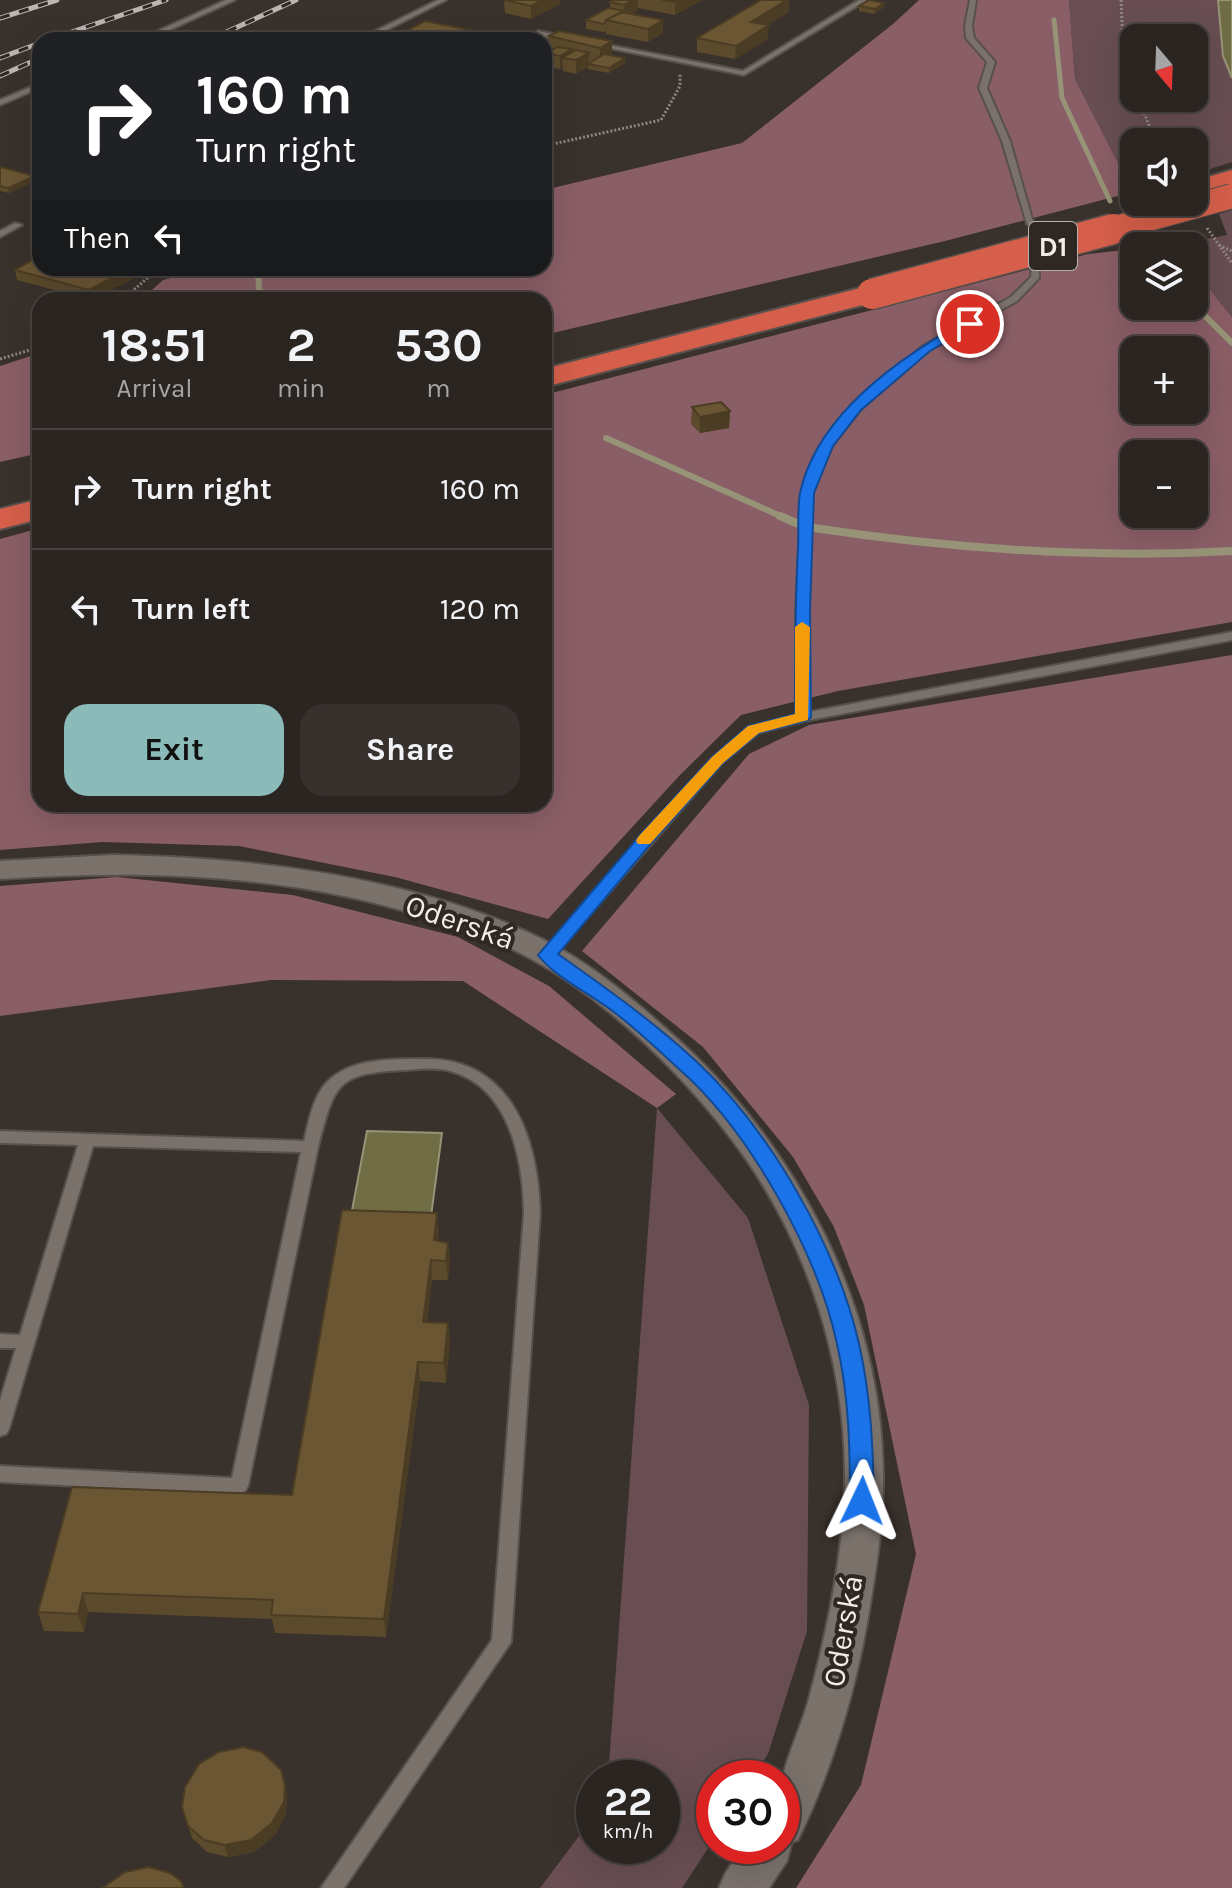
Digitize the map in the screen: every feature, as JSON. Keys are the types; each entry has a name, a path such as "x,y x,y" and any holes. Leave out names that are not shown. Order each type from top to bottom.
{"highway":[{"path":"1208,185 1232,178"},
{"name":"D1","path":"552,358 862,287 1232,196"},
{"name":"D1","path":"552,376 1120,211"},
{"path":"0,498 32,490"},
{"path":"0,519 32,511"}],"street":[{"name":"Oderská","path":"0,870 144,862 258,871 402,900 494,930 547,955 625,1010 715,1092 784,1190 803,1225 837,1303 848,1342 862,1425 860,1531 837,1674 827,1715 800,1788"},
{"path":"742,1888 759,1864"}],"lane":[{"path":"160,32 232,0"},
{"path":"377,32 443,0"},
{"path":"552,36 744,73 864,0"},
{"path":"973,0 968,34 970,41 991,62 983,88 1006,141 1031,224"},
{"path":"0,103 32,89"},
{"path":"0,234 18,225"},
{"path":"803,717 802,611 807,493 827,445 857,407 926,348 1014,299 1035,278 1035,262"},
{"path":"547,955 648,836 718,760 754,730 803,717 1232,636"},
{"path":"0,1474 239,1486 310,1147 327,1093 351,1073 376,1065 449,1066 462,1069 486,1085 512,1118 525,1153 532,1189 501,1642 332,1888"},
{"path":"0,1137 310,1147"},
{"path":"0,1429 87,1140"},
{"path":"0,1341 26,1342"}],"path":[{"path":"1120,27 1121,0"},
{"path":"552,144 661,120 680,86 680,61"},
{"path":"1206,227 1232,263"},
{"path":"1218,245 1232,251"},
{"path":"131,292 150,276"},
{"path":"0,359 32,349"}],"shaded area":[{"path":"919,0 1069,0 1075,79 1120,167 1120,195 945,241 552,333 552,292 150,292 163,280 179,276 552,276 552,188 742,143"},
{"path":"1069,0 1218,0 1223,56 1232,78 1232,162 1208,170 1208,128 1120,128 1120,167 1075,79"},
{"path":"1218,0 1232,0 1232,78 1223,56"},
{"path":"1232,210 1232,317 1208,287 1208,239 1227,235 1219,214"},
{"path":"1120,251 1120,320 1208,320 1208,287 1232,317 1232,622 838,691 741,715 680,775 548,919 395,877 239,846 102,842 0,850 0,539 32,530 32,812 552,812 552,393 1088,254"},
{"path":"32,356 32,455 0,462 0,366"},
{"path":"1232,655 1232,1888 796,1888 861,1785 916,1554 864,1305 834,1227 793,1157 703,1047 582,951 749,754 809,725"},
{"path":"117,877 293,895 458,937 549,986 676,1094 657,1108 463,981 271,980 0,1016 0,886"},
{"path":"657,1108 748,1218 809,1405 807,1631 764,1760 696,1760 698,1864 682,1888 540,1888 576,1840 576,1864 680,1864 680,1760 609,1760"},
{"path":"367,1131 442,1133 430,1224 350,1221"}],"building":[{"path":"504,0 542,0 531,6"},
{"path":"633,0 624,5 610,2"},
{"path":"761,0 787,0 751,22 769,25 736,46 697,38"},
{"path":"869,0 884,3 875,9 859,6"},
{"path":"608,8 625,11 603,24 586,20"},
{"path":"621,12 663,20 648,29 606,20"},
{"path":"425,21 470,30 466,32 404,32"},
{"path":"559,31 612,41 600,48 552,34"},
{"path":"557,47 572,49 560,56 552,54 552,50"},
{"path":"576,50 589,53 576,60 562,58"},
{"path":"604,54 625,58 609,68 588,64"},
{"path":"0,167 32,175 8,188 0,186"},
{"path":"32,260 32,275 15,270"},
{"path":"37,276 116,276 89,290"},
{"path":"721,402 730,411 700,417 692,407"},
{"path":"342,1210 437,1213 434,1240 448,1243 446,1261 431,1260 423,1322 448,1323 444,1363 418,1362 384,1619 271,1615 273,1600 83,1593 78,1614 38,1612 72,1487 292,1495"},
{"path":"243,1747 262,1752 281,1770 285,1785 284,1802 272,1823 251,1840 225,1845 204,1840 188,1826 182,1807 185,1787 199,1764 219,1752"},
{"path":"149,1867 170,1873 181,1881 184,1888 102,1888 125,1872"}],"waterway":[{"path":"1054,20 1062,98 1110,201"},
{"path":"258,276 262,292"},
{"path":"1208,319 1232,343"},
{"path":"606,438 785,518"},
{"path":"780,516 801,525"},
{"path":"814,528 918,542 1074,553 1232,551"}],"railway":[{"path":"0,18 57,0"},
{"path":"72,32 166,0"},
{"path":"226,32 296,0"},
{"path":"0,58 32,46"},
{"path":"0,76 32,62"}],"slow traffic":[{"path":"644,841 718,760 754,730 803,717 802,627"}],"route":[{"path":"862,1501 862,1425 848,1342 821,1263 784,1190 736,1118 692,1069 625,1010 547,955 648,836 718,760 754,730 803,717 802,611 807,493 827,445 857,407 926,348 970,324"}]}
